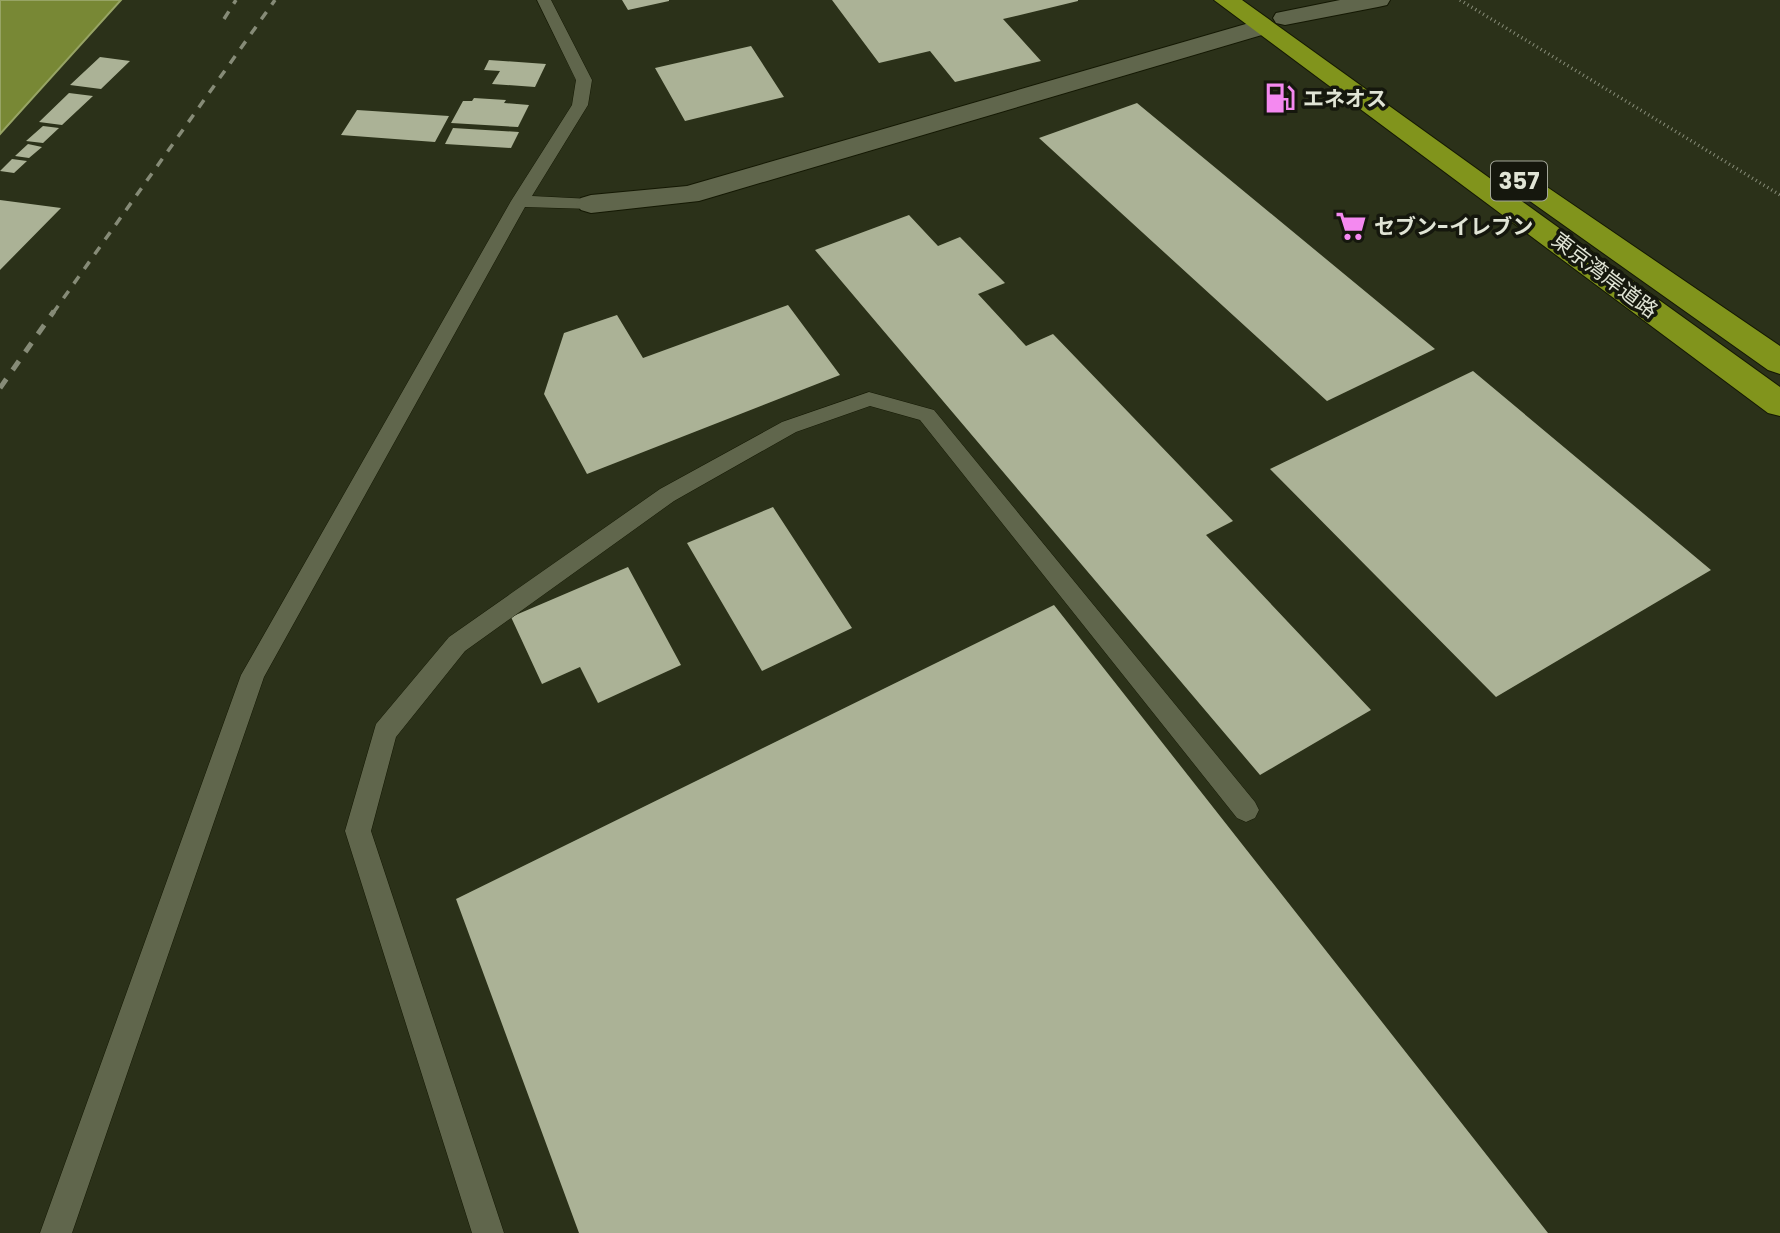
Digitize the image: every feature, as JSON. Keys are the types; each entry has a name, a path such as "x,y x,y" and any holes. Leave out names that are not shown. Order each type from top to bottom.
{"highway":[{"name":"東京湾岸道路","path":"1226,0 1269,15 1780,362"},
{"name":"東京湾岸道路","path":"1269,15 1488,188 1780,404"}],"street":[{"path":"591,204 689,194 1269,15 1378,0"}],"lane":[{"path":"57,1233 253,675 520,201 580,106 584,80 544,0"},
{"path":"520,201 591,204"},
{"path":"488,1233 358,831 385,732 457,644 678,489 789,427 870,398 927,415 1246,810"}],"path":[{"path":"1460,0 1780,194"}],"shaded area":[{"path":"0,0 121,0 0,134"}],"building":[{"path":"622,0 669,0 669,1 628,10"},
{"path":"832,0 1078,1 1003,19 1041,61 955,82 930,51 879,63"},
{"path":"751,46 784,97 685,121 655,68"},
{"path":"100,57 130,61 101,89 70,85"},
{"path":"489,60 546,64 535,87 492,84 500,71 484,70"},
{"path":"69,93 93,96 62,125 39,122"},
{"path":"474,98 529,105 518,127 451,123 463,101 472,101"},
{"path":"1137,103 1435,349 1327,401 1039,138"},
{"path":"357,110 449,116 435,142 341,135"},
{"path":"43,126 59,128 43,143 26,141"},
{"path":"453,128 519,132 511,148 445,144"},
{"path":"28,144 42,147 29,158 15,156"},
{"path":"12,159 27,161 14,173 0,171"},
{"path":"0,200 61,208 0,270"},
{"path":"909,215 938,246 960,237 1005,283 978,294 1026,346 1053,334 1233,521 1206,535 1371,710 1260,775 815,250"},
{"path":"788,305 840,375 587,474 544,394 564,333 617,315 643,358"},
{"path":"1473,371 1711,570 1496,697 1270,469"},
{"path":"773,507 852,628 762,671 687,543"},
{"path":"628,567 681,665 598,703 580,667 542,684 511,617"},
{"path":"1054,605 1548,1233 579,1233 456,899"}],"railway":[{"path":"224,19 236,0"},
{"path":"53,313 275,0"},
{"path":"0,388 54,311"}],"place":[{"name":"エネオス","path":"1280,98"},
{"name":"セブン-イレブン","path":"1351,226"}]}
